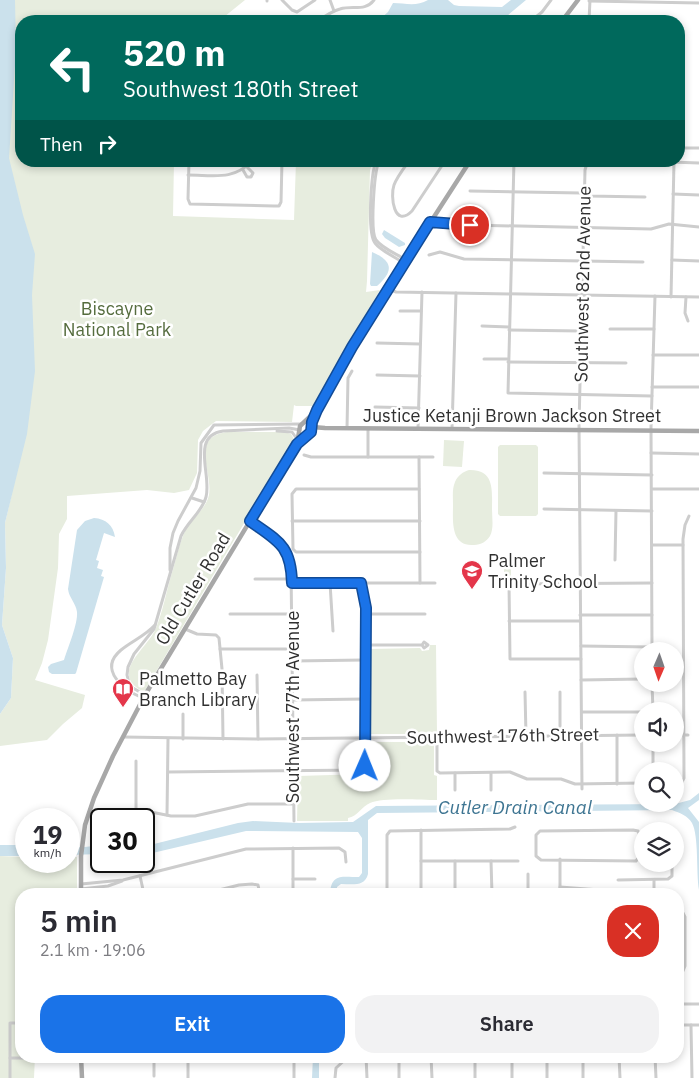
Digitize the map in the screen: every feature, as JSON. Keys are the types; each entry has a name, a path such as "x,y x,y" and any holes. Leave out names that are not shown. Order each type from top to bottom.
{"main road":[{"path":"567,15 578,0"},
{"path":"300,430 303,433 309,433 317,410 362,330 466,167"},
{"path":"303,423 317,410"},
{"path":"315,417 318,424 326,428"},
{"name":"Justice Ketanji Brown Jackson Street","path":"303,423 326,428 368,429 699,431"},
{"name":"Old Cutler Road","path":"81,888 82,846 89,812 105,772 144,697 297,443 303,423"},
{"name":"Justice Ketanji Brown Jackson Street","path":"309,433 326,428"},
{"name":"Old Cutler Road","path":"297,443 309,433"},
{"path":"81,1063 82,1078"}],"street":[{"path":"282,0 295,12 300,11 315,0"},
{"path":"330,0 334,11"},
{"path":"328,15 345,8 369,6 374,0"},
{"path":"539,15 551,0"},
{"path":"589,15 590,1 699,3"},
{"path":"685,148 699,148"},
{"path":"685,162 699,163"},
{"path":"189,167 189,203 274,206 280,205 281,201 282,167"},
{"path":"188,175 227,176 246,167"},
{"path":"375,167 372,175 372,235 377,245 405,261"},
{"path":"405,167 394,185 394,209 400,215 405,216 410,214 441,167"},
{"path":"514,167 508,393 652,396"},
{"name":"Southwest 82nd Avenue","path":"582,788 579,430 586,167"},
{"path":"671,297 674,167"},
{"path":"470,191 645,197"},
{"path":"673,194 699,195"},
{"path":"430,222 584,228 653,229 673,224 699,227"},
{"path":"429,255 440,252 461,259 643,262"},
{"path":"672,260 699,261"},
{"path":"387,289 394,292 699,297"},
{"path":"418,429 422,292"},
{"path":"452,430 456,293"},
{"path":"652,642 652,387 655,296"},
{"path":"686,297 685,314 688,321"},
{"path":"400,311 421,312"},
{"path":"482,326 582,331"},
{"path":"610,329 654,329"},
{"path":"377,343 420,344"},
{"path":"653,355 699,355"},
{"path":"484,359 626,363"},
{"path":"347,428 348,378 352,371"},
{"path":"377,375 420,376"},
{"path":"652,387 699,387"},
{"path":"375,407 419,408"},
{"path":"144,697 118,683 112,669 113,661 120,651 146,637 153,631 170,574 172,560 171,541 174,530 192,498 203,463 204,442 211,429 216,424 262,426 303,423"},
{"path":"264,430 289,428 300,430"},
{"path":"211,429 215,433"},
{"path":"368,429 368,457"},
{"path":"204,442 215,433 226,430 264,430 290,431 295,434 297,443"},
{"path":"652,453 699,454"},
{"path":"304,455 311,457 433,457"},
{"path":"419,457 420,583"},
{"path":"172,560 184,529 200,510 204,502 208,488 203,463"},
{"path":"200,473 206,473"},
{"path":"544,473 652,475"},
{"path":"419,489 294,490 292,494 292,521 293,551 420,552"},
{"path":"652,489 699,489"},
{"path":"192,498 204,502"},
{"path":"544,509 652,511"},
{"path":"615,560 616,511"},
{"path":"683,642 683,545 684,528 689,516"},
{"name":"Southwest 77th Avenue","path":"250,521 274,537 282,547 290,565 292,581 294,821"},
{"path":"292,521 420,521"},
{"path":"652,545 683,545"},
{"path":"255,579 330,583 435,583"},
{"path":"330,583 333,631"},
{"path":"168,772 359,771 364,769 366,614 361,583"},
{"path":"581,659 510,659 509,584 652,583"},
{"path":"230,614 292,614"},
{"path":"366,614 425,614"},
{"path":"580,615 652,615"},
{"path":"509,621 580,621"},
{"path":"185,629 196,634 218,636 220,640 223,739"},
{"path":"132,690 127,673 130,661 146,637"},
{"path":"366,645 422,645"},
{"path":"580,646 634,648"},
{"path":"220,649 292,650"},
{"path":"292,661 364,660"},
{"path":"257,675 258,739"},
{"path":"581,680 634,680"},
{"path":"126,688 129,682"},
{"path":"526,692 526,736"},
{"path":"560,692 560,736"},
{"path":"292,700 365,699"},
{"path":"582,712 634,712"},
{"path":"183,714 183,739"},
{"path":"617,735 617,784"},
{"name":"Southwest 176th Street","path":"123,737 258,739 634,735"},
{"path":"438,737 436,741 438,772 510,772 527,780 561,779 582,784 634,784"},
{"path":"167,815 168,738"},
{"path":"136,761 136,808"},
{"path":"455,773 455,790"},
{"path":"491,773 491,790"},
{"path":"155,813 167,815 200,815 250,804 294,804"},
{"path":"387,888 387,835 389,831 510,829 515,827"},
{"path":"420,830 420,888"},
{"path":"638,831 640,836 640,856 638,860 560,860 541,860 537,858 536,835 538,832 638,831"},
{"path":"293,848 293,888"},
{"path":"90,888 108,886 123,880 246,849 336,848 343,849 346,862"},
{"path":"560,860 560,887 580,888"},
{"path":"421,861 518,861"},
{"path":"456,861 456,888"},
{"path":"491,861 492,888"},
{"path":"618,880 671,878 671,872"},
{"path":"528,874 528,888"},
{"path":"140,876 143,888"},
{"path":"293,879 315,879"},
{"path":"654,880 654,888"},
{"path":"227,888 257,884 260,888"},
{"path":"684,914 684,968"},
{"path":"684,1004 699,1004"},
{"path":"10,1078 10,1023 15,1023"},
{"path":"684,1025 699,1025"},
{"path":"691,1025 692,1078"},
{"path":"10,1058 15,1058"},
{"path":"154,1063 154,1076"},
{"path":"188,1063 188,1078"},
{"path":"294,1063 294,1078"},
{"path":"335,1078 336,1069 342,1063"},
{"path":"366,1063 366,1078"},
{"path":"399,1063 399,1078"},
{"path":"431,1063 432,1078"},
{"path":"475,1063 475,1078"},
{"path":"512,1063 512,1078"},
{"path":"547,1063 547,1078"},
{"path":"583,1063 583,1078"},
{"path":"619,1063 620,1078"},
{"path":"655,1063 656,1078"}],"green space":[{"name":"Biscayne National Park","path":"0,0 245,0 226,15 15,15 15,167 174,167 173,216 294,220 296,167 371,167 366,292 380,290 314,406 294,405 292,422 216,421 203,431 198,440 197,473 189,490 174,493 147,490 67,496 67,519 59,534 58,568 48,640 35,680 85,695 82,708 47,740 0,746 0,714 11,698 13,658 2,625 6,568 5,523 12,493"},
{"path":"227,432 285,432 291,434 294,439 144,692 134,685 129,677 129,669 156,628 163,609 179,546 186,529 202,509 209,495 205,457 206,448 209,441 215,435"},
{"path":"444,440 464,441 462,467 443,466"},
{"path":"500,445 536,445 538,447 538,514 536,516 500,516 498,514 498,447"},
{"path":"469,470 484,473 488,477 492,488 491,533 489,538 477,545 461,542 454,531 453,525 454,485 459,476"},
{"path":"504,557 511,557 511,578 504,578"},
{"path":"430,645 436,645 437,734 369,734 367,665 370,649 420,648 422,651 429,650"},
{"path":"370,742 434,742 434,775 437,776 437,800 393,799 376,801 348,818 348,821 297,821 298,776 364,774 368,768 367,744"},
{"path":"0,856 15,857 15,873 77,873 77,888 15,888 15,1063 35,1063 34,1078 0,1078"}],"water":[{"path":"0,0 15,0 15,65 9,158 35,254 32,295 35,371 27,434 5,523 6,568 2,625 13,658 11,698 0,714"},
{"path":"428,0 448,0 454,5 459,6 502,7 511,0 526,0 508,15 385,15 393,3 415,4"},
{"path":"384,230 405,243 405,245 399,247 385,238 382,234"},
{"path":"372,252 384,259 389,267 383,281 377,286 371,286 370,284"},
{"path":"94,518 108,523 113,529 115,537 104,533 96,560 99,561 97,568 103,570 101,576 104,577 76,673 52,674 49,672 48,667 51,664 64,660 76,623 77,612 68,589 77,530 85,521"},
{"path":"699,793 699,800 688,808 699,822 699,890 694,829 688,818 676,812 684,812 684,802 690,800"},
{"name":"Cutler Drain Canal","path":"634,804 634,810 377,813 368,820 368,874 366,878 361,883 341,884 337,888 331,888 335,879 359,877 362,873 362,838 358,832 246,831 155,852 155,844 238,823 253,821 299,823 353,822 376,806"},
{"path":"0,845 15,845 15,856 0,856"},
{"path":"90,846 90,854 80,855 80,847"},
{"path":"313,1063 319,1063 319,1078 312,1078"}],"place":[{"name":"Palmer Trinity School","path":"472,590"},
{"name":"Palmetto Bay Branch Library","path":"123,708"}],"route":[{"path":"365,766 364,660 366,651 366,608 361,583 292,583 286,552 274,537 250,521 297,444 311,432 312,422 317,410 352,347 430,222 436,224 470,225"}]}
